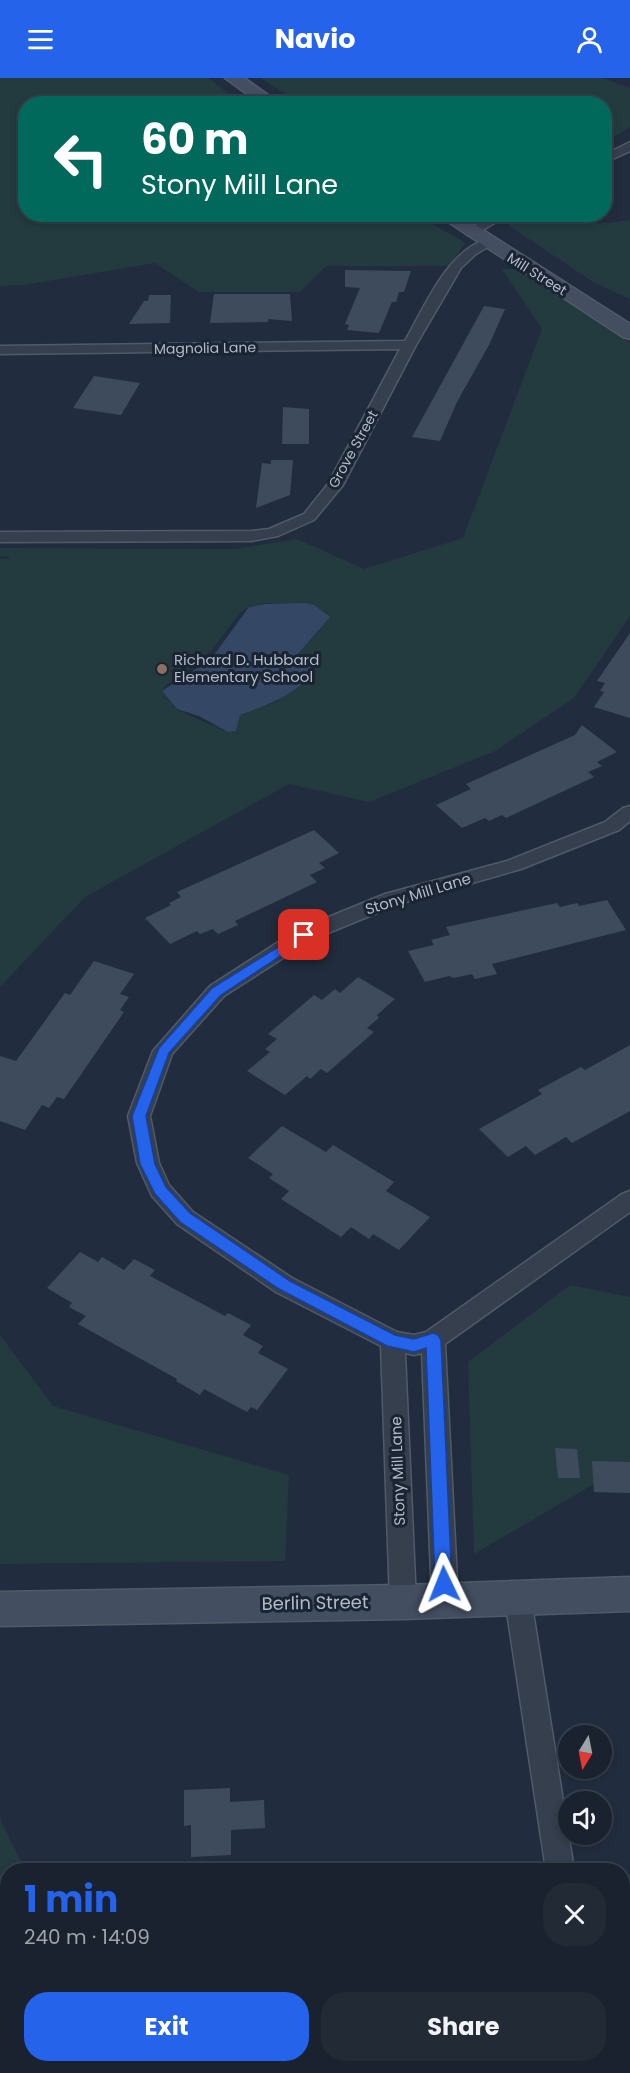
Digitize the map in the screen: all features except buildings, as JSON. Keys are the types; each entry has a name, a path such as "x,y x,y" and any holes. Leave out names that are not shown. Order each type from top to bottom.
{"main road":[{"path":"233,78 261,96"},
{"name":"Mill Street","path":"457,222 630,333"},
{"name":"Berlin Street","path":"0,1610 403,1602 630,1594"}],"street":[{"path":"612,156 630,146"},
{"path":"471,232 489,222"},
{"name":"Grove Street","path":"0,537 251,536 272,533 309,516 335,484 409,345 456,266 471,251 488,243"},
{"name":"Magnolia Lane","path":"0,350 409,345"},
{"name":"Stony Mill Lane","path":"630,812 612,826 514,865 392,899 304,935 217,991 163,1051 139,1116 148,1164 160,1190 185,1218 284,1285 393,1341 414,1345 433,1340 630,1200"},
{"path":"433,1340 445,1600"},
{"name":"Stony Mill Lane","path":"393,1341 403,1602"},
{"path":"518,1599 559,1863"}],"green space":[{"path":"0,78 208,78 232,96 18,96 18,222 430,222 465,243 450,266 326,266 300,292 199,292 155,263 24,285 0,286"},
{"path":"260,78 603,78 630,88 630,127 612,138 612,96 289,96"},
{"path":"630,220 630,299 593,282 508,225 513,222 609,223"},
{"path":"502,269 517,269 630,343 630,616 574,698 495,751 369,802 289,784 85,897 0,987 0,559 9,559 9,556 0,556 0,548 235,549 297,539 364,569 463,538 542,329","holes":["265,603 305,603 319,631 295,656 278,701 240,715 236,731 228,732 177,710 162,692 165,686 211,651 240,613 248,607"]},
{"path":"570,1285 630,1297 630,1463 474,1554 468,1362"},
{"path":"0,1335 53,1406 289,1475 285,1561 0,1564"},
{"path":"0,1819 22,1863 0,1863"}],"water":[{"path":"305,603 314,605 330,617 296,656 313,667 309,676 293,691 260,708 240,715 236,731 228,732 199,716 177,709 162,691 211,659 249,607 265,604"}],"place":[{"name":"Richard D. Hubbard Elementary School","path":"162,669"}],"route":[{"path":"304,935 217,991 163,1051 139,1116 148,1164 160,1190 185,1218 284,1285 393,1341 414,1345 433,1340 444,1584"}]}
